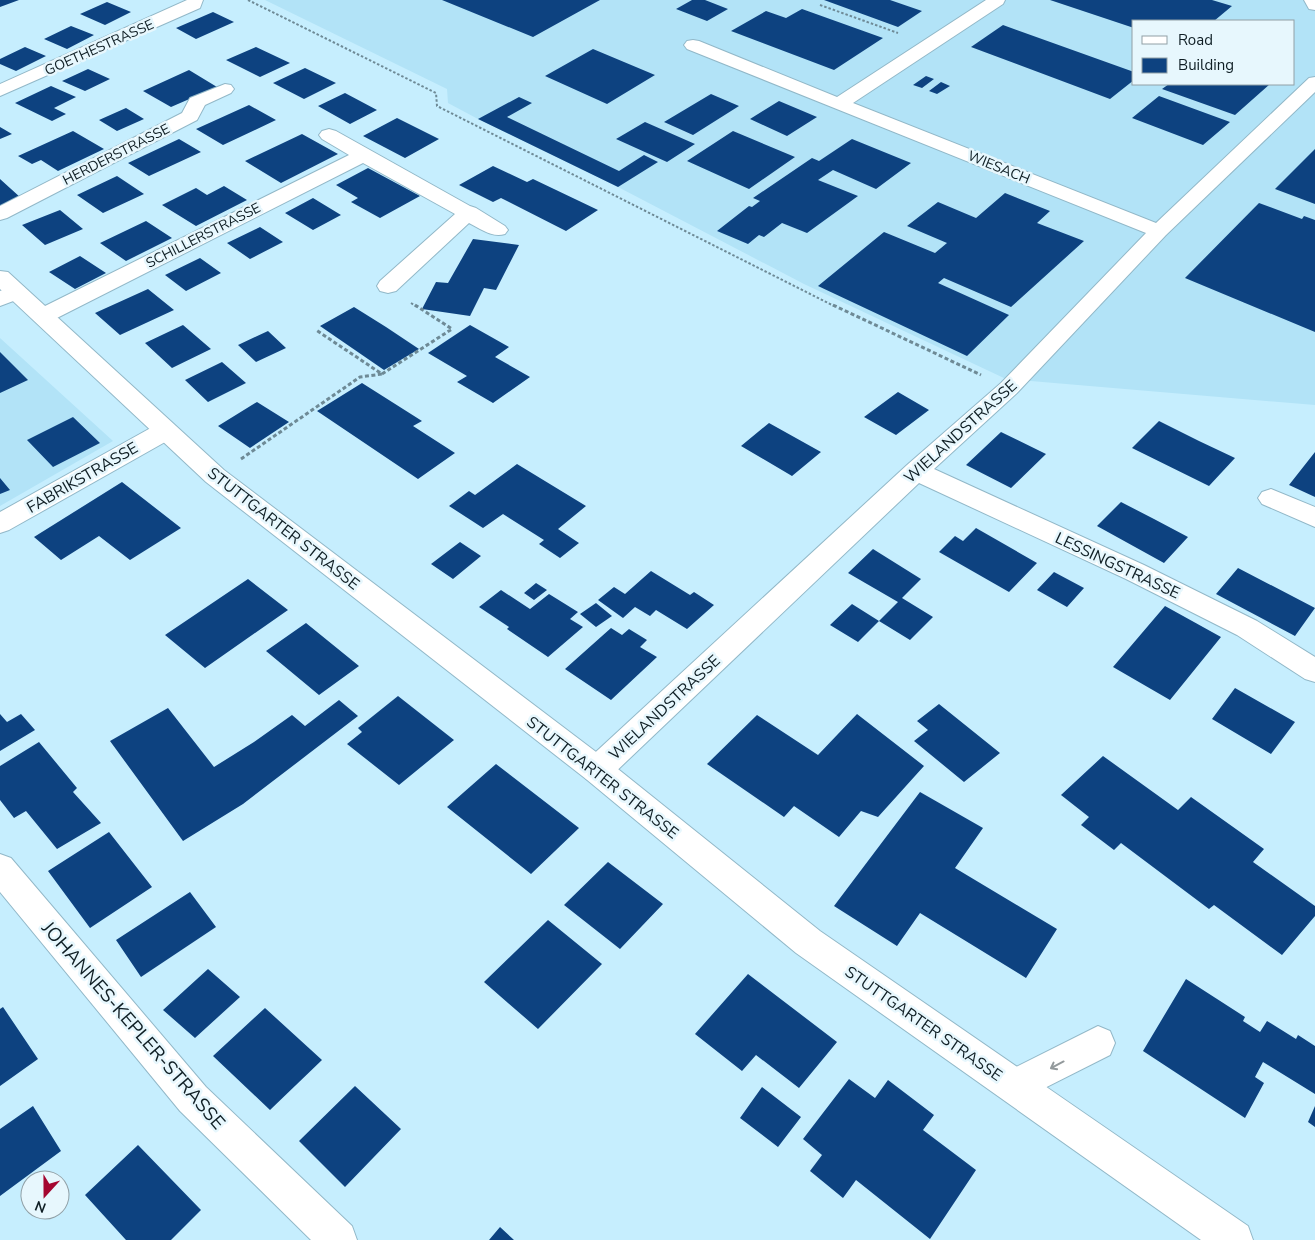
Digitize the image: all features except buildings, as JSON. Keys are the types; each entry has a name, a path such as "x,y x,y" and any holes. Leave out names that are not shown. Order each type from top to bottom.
{"street":[{"name":"GOETHESTRASSE","path":"0,91 194,4 195,0"},
{"path":"838,104 997,0"},
{"path":"1312,0 1315,5"},
{"name":"WIESACH","path":"693,45 1160,231"},
{"name":"WIELANDSTRASSE","path":"597,770 916,471 1009,388 1160,231 1315,82"},
{"name":"HERDERSTRASSE","path":"0,214 190,116 197,102 225,89"},
{"path":"329,135 498,230"},
{"name":"SCHILLERSTRASSE","path":"43,316 363,155"},
{"path":"388,286 468,212"},
{"name":"STUTTGARTER STRASSE","path":"5,290 43,316 165,431 216,476 597,770 808,942 1234,1240"},
{"name":"FABRIKSTRASSE","path":"0,524 165,431"},
{"name":"LESSINGSTRASSE","path":"916,471 1135,572 1247,628 1315,671"},
{"path":"1271,498 1315,518"},
{"name":"JOHANNES-KEPLER-STRASSE","path":"0,868 194,1099 338,1240"},
{"path":"1015,1086 1098,1043"}],"path":[{"path":"248,0 436,93 437,106 807,293 1009,388"},
{"path":"820,5 832,7 929,45"},
{"path":"216,476 360,377 382,374 452,329 431,317 388,286"},
{"path":"316,330 382,374"}],"shaded area":[{"path":"265,0 1315,0 1315,405 1006,379 804,284 618,187 448,103 447,89"},
{"path":"0,338 113,441 0,506"}]}
